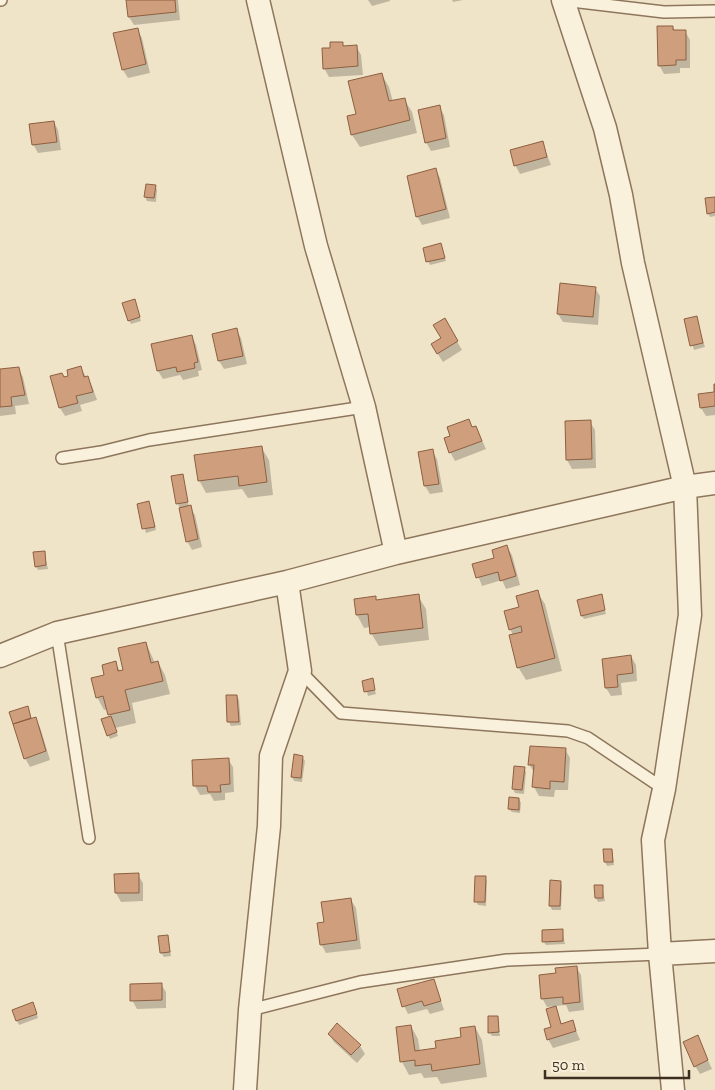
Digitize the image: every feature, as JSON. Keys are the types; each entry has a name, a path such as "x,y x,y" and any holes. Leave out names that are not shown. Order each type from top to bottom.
{"street":[{"path":"258,0 316,246 364,407 396,553"},
{"path":"563,0 605,128 621,195 633,264 685,486 690,615 664,789 653,840 660,954 673,1090"},
{"path":"0,656 57,633 287,582 396,553 685,486 715,483"},
{"path":"245,1090 250,1010 269,826 271,756 300,671 287,582"},
{"path":"660,954 715,951"}],"lane":[{"path":"563,0 664,12 715,11"},
{"path":"62,458 101,452 149,440 364,407"},
{"path":"57,633 89,838"},
{"path":"300,671 341,713 568,731 588,738 664,789"},
{"path":"250,1010 360,982 489,962 660,954"}],"building":[{"path":"126,0 175,0 176,12 128,17"},
{"path":"657,26 673,26 673,30 686,30 686,60 676,60 676,65 658,66"},
{"path":"138,28 146,64 122,70 113,33"},
{"path":"330,42 343,42 343,46 357,45 358,66 323,69 322,48 330,48"},
{"path":"382,73 389,101 405,98 410,120 351,135 347,116 356,114 348,81"},
{"path":"440,105 446,138 425,143 418,110"},
{"path":"54,121 57,142 32,145 29,124"},
{"path":"543,141 547,157 514,166 510,150"},
{"path":"436,168 446,209 416,217 407,176"},
{"path":"146,184 156,185 154,198 144,197"},
{"path":"715,197 715,212 707,214 705,198"},
{"path":"441,243 445,258 426,262 423,248"},
{"path":"560,283 596,287 593,317 557,314"},
{"path":"135,299 140,317 128,321 122,303"},
{"path":"697,316 703,343 690,346 684,319"},
{"path":"445,318 458,341 437,354 431,344 441,338 433,325"},
{"path":"237,328 243,356 218,361 212,334"},
{"path":"192,335 198,362 194,363 195,368 177,372 176,367 157,371 151,344"},
{"path":"81,366 84,377 88,376 93,392 76,396 78,403 59,408 50,376 62,373 64,377 68,376 67,370"},
{"path":"19,367 25,395 11,397 12,406 0,407 0,369"},
{"path":"714,384 715,406 700,408 698,394 714,392"},
{"path":"469,419 472,427 476,426 482,441 449,453 444,438 450,436 447,427"},
{"path":"591,420 592,459 566,460 565,421"},
{"path":"262,446 267,482 239,486 238,476 198,481 194,455"},
{"path":"433,449 439,484 424,486 418,452"},
{"path":"183,474 188,502 176,504 171,476"},
{"path":"149,501 155,527 142,529 137,504"},
{"path":"191,505 198,539 186,542 179,508"},
{"path":"507,545 516,576 500,581 498,572 476,578 472,564 494,558 492,550"},
{"path":"45,551 46,565 35,567 33,552"},
{"path":"538,590 555,658 517,668 509,635 522,632 521,626 509,630 504,611 519,607 516,596"},
{"path":"419,594 423,628 370,634 368,614 356,615 354,599 376,596 376,600"},
{"path":"602,594 605,610 581,616 577,600"},
{"path":"146,642 151,663 158,661 163,681 125,690 130,710 108,715 103,696 96,698 91,678 104,675 102,665 116,661 118,671 123,670 118,648"},
{"path":"631,655 633,673 617,675 618,687 605,688 602,659"},
{"path":"373,678 375,690 364,692 362,681"},
{"path":"226,695 237,695 239,722 227,722"},
{"path":"28,706 31,718 13,724 9,712"},
{"path":"111,716 117,732 107,736 101,719"},
{"path":"36,717 46,751 24,759 13,724"},
{"path":"530,746 566,748 564,782 550,781 550,789 532,787 534,765 528,765"},
{"path":"294,754 303,756 301,778 291,777"},
{"path":"229,758 230,784 220,785 221,792 208,792 207,786 193,786 192,760"},
{"path":"514,766 525,767 522,790 512,789"},
{"path":"509,797 519,798 519,810 508,809"},
{"path":"603,849 612,849 613,862 604,862"},
{"path":"139,873 139,893 115,893 114,874"},
{"path":"475,876 486,876 485,902 474,902"},
{"path":"550,880 561,881 560,906 549,906"},
{"path":"594,885 603,885 603,898 595,898"},
{"path":"351,898 357,940 320,945 317,923 324,922 321,902"},
{"path":"563,929 563,941 542,942 542,930"},
{"path":"168,935 170,952 160,953 158,936"},
{"path":"577,966 580,1002 563,1004 563,997 541,999 539,975 556,973 555,968"},
{"path":"434,979 441,1001 424,1006 422,1001 402,1007 397,989"},
{"path":"162,983 162,1000 130,1001 130,984"},
{"path":"33,1002 37,1014 16,1021 12,1010"},
{"path":"556,1006 561,1024 573,1020 576,1031 547,1040 544,1029 551,1027 546,1009"},
{"path":"488,1016 498,1016 499,1032 488,1033"},
{"path":"337,1023 361,1045 351,1055 328,1034"},
{"path":"411,1025 415,1051 436,1048 435,1041 461,1037 460,1028 475,1026 480,1064 432,1071 431,1064 415,1066 415,1060 400,1062 396,1027"},
{"path":"698,1035 708,1060 694,1067 683,1042"}]}
